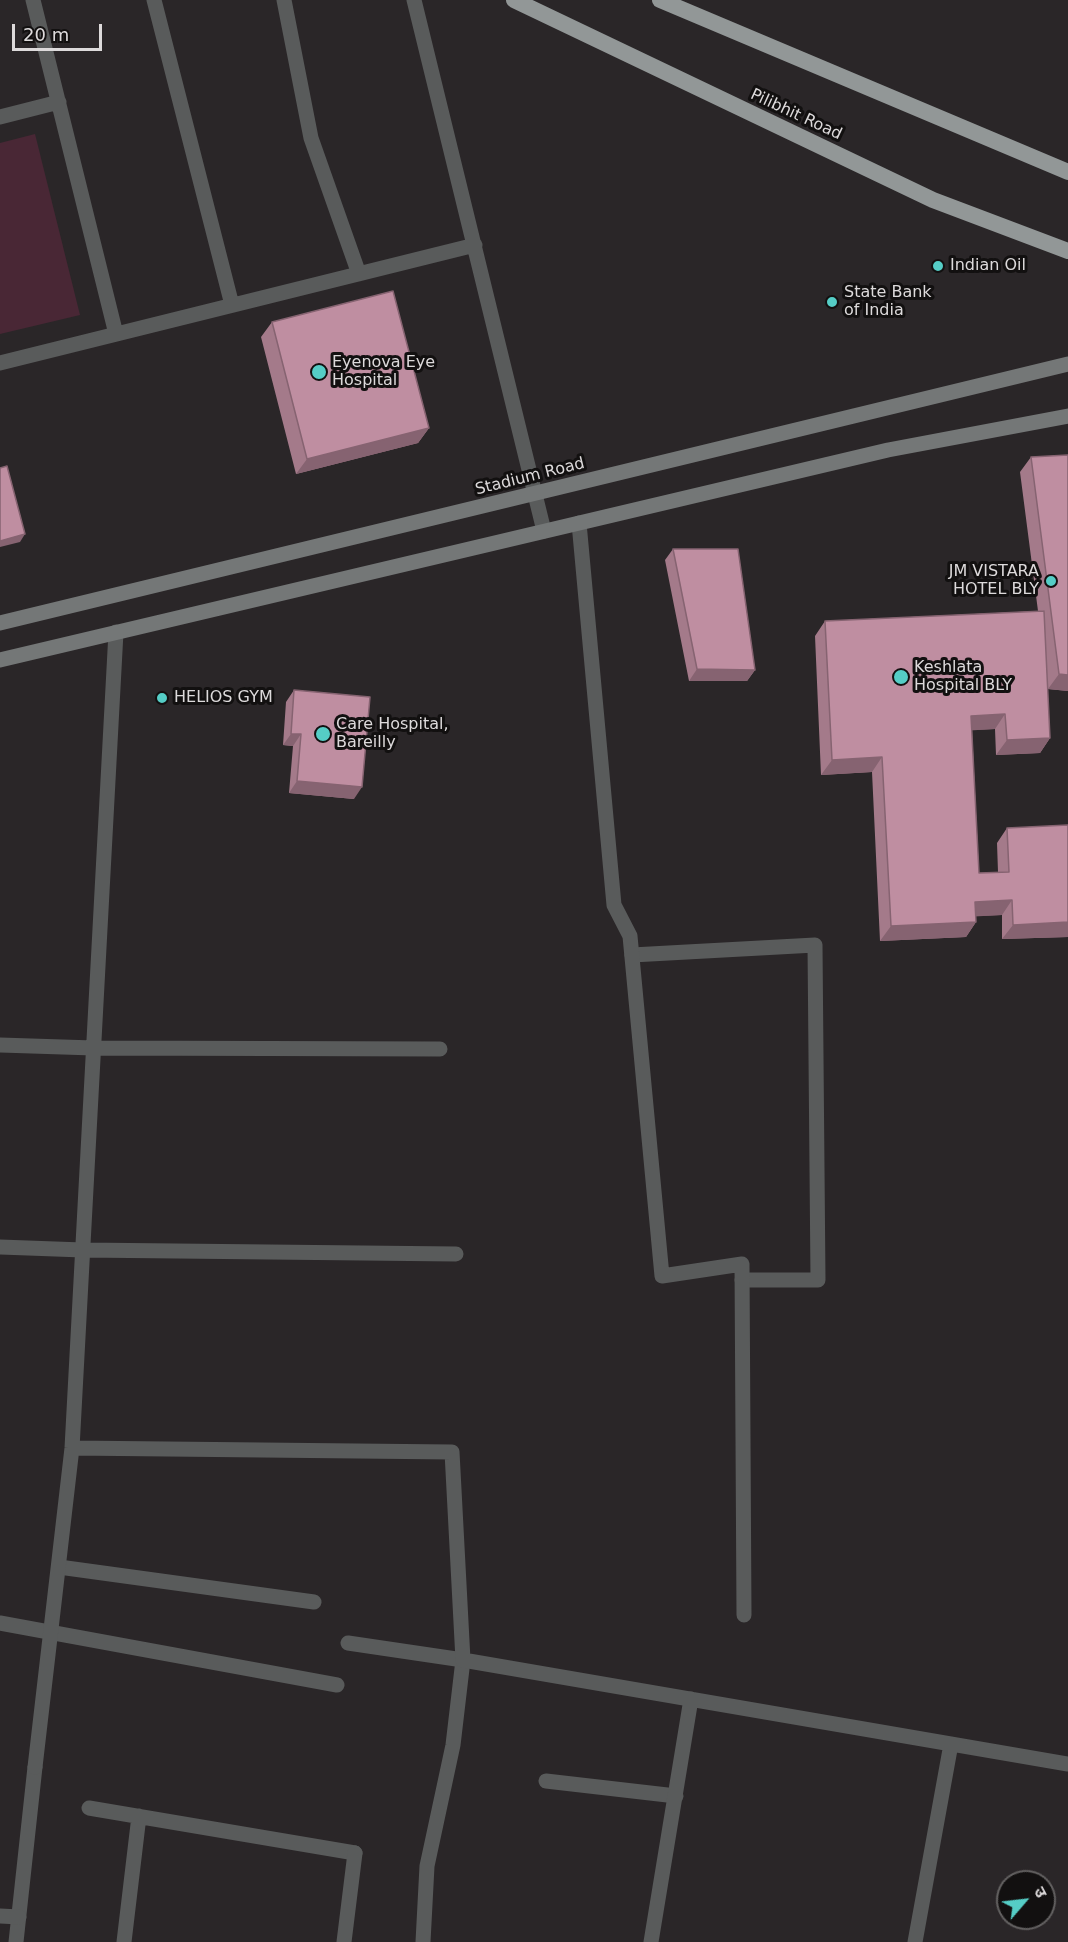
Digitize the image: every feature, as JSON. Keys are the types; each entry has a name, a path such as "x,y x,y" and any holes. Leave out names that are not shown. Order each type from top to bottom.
{"highway":[{"name":"Pilibhit Road","path":"514,0 933,200 1068,251"},
{"path":"660,0 1068,172"}],"main road":[{"name":"Stadium Road","path":"0,623 1068,364"},
{"path":"0,660 888,450 1068,416"}],"street":[{"path":"33,0 116,334"},
{"path":"154,0 232,305"},
{"path":"284,0 310,138 359,274"},
{"path":"414,0 544,531"},
{"path":"0,117 59,102"},
{"path":"0,363 475,245"},
{"path":"579,523 614,905 630,936 662,1276 742,1264 744,1615"},
{"path":"16,1942 72,1448 116,632"},
{"path":"632,955 815,945 818,1280 742,1280"},
{"path":"0,1045 94,1048 440,1049"},
{"path":"0,1247 456,1254"},
{"path":"72,1448 452,1452 463,1660 453,1745 427,1866 423,1942"},
{"path":"59,1567 314,1602"},
{"path":"0,1623 337,1685"},
{"path":"348,1643 463,1660 1068,1764"},
{"path":"651,1942 691,1699"},
{"path":"915,1942 951,1744"},
{"path":"546,1781 676,1796"},
{"path":"89,1808 355,1853 344,1942"},
{"path":"124,1942 139,1816"},
{"path":"0,1916 19,1917"}],"shaded area":[{"path":"35,134 80,315 0,334 0,143"}],"building":[{"path":"393,291 429,428 307,459 272,322"},
{"name":"JM VISTARA HOTEL BLY","path":"1068,455 1068,675 1059,674 1031,457"},
{"path":"7,466 25,534 0,541 0,468"},
{"path":"673,549 738,549 755,670 697,669"},
{"path":"1044,611 1050,738 1007,740 1005,714 971,716 979,873 1009,872 1007,828 1068,825 1068,922 1013,925 1012,900 975,902 976,922 891,926 882,757 832,760 825,621"},
{"path":"294,690 370,697 362,787 297,781 301,734 291,734"}],"place":[{"name":"Indian Oil","path":"938,266"},
{"name":"State Bank of India","path":"832,302"},
{"name":"Eyenova Eye Hospital","path":"319,372"},
{"name":"JM VISTARA HOTEL BLY","path":"1051,581"},
{"name":"Keshlata Hospital BLY","path":"901,677"},
{"name":"HELIOS GYM","path":"162,698"},
{"name":"Care Hospital, Bareilly","path":"323,734"}]}
